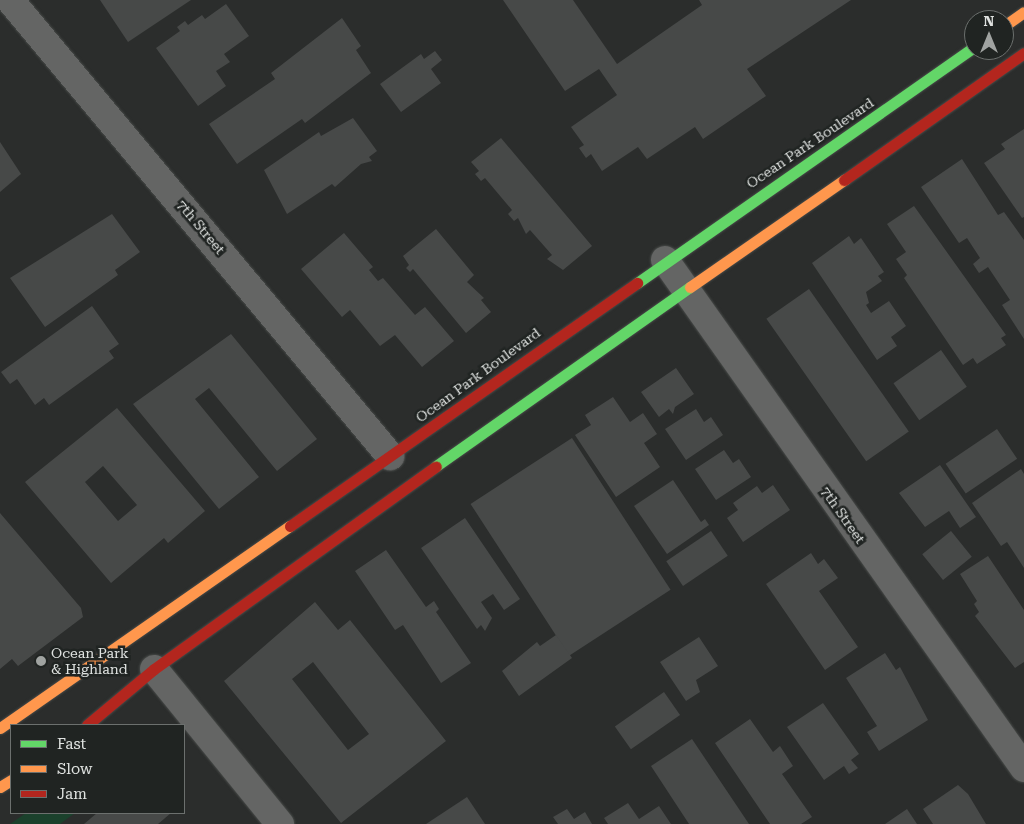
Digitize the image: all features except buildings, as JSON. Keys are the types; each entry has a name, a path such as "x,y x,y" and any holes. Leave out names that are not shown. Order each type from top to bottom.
{"street":[{"name":"7th Street","path":"10,0 393,462"},
{"path":"88,724 152,662 278,577 685,288 1024,53"},
{"name":"Ocean Park Boulevard","path":"0,728 253,554 393,462 665,260 964,54"},
{"name":"7th Street","path":"665,260 1024,768"},
{"path":"278,577 303,546"},
{"path":"224,589 253,554"},
{"path":"152,662 280,824"}],"green space":[{"path":"25,814 74,814 60,824 10,824"}],"traffic: fast":[{"path":"637,283 964,54"},
{"path":"436,466 690,287"}],"traffic: slow":[{"path":"1014,19 1024,12"},
{"path":"690,287 844,180"},
{"path":"0,728 290,526"},
{"path":"0,787 10,781"}],"traffic: jam":[{"path":"844,180 1024,53"},
{"path":"290,526 637,283"},
{"path":"88,724 154,669 436,466"}],"place":[{"name":"Ocean Park & Highland","path":"41,661"}]}
